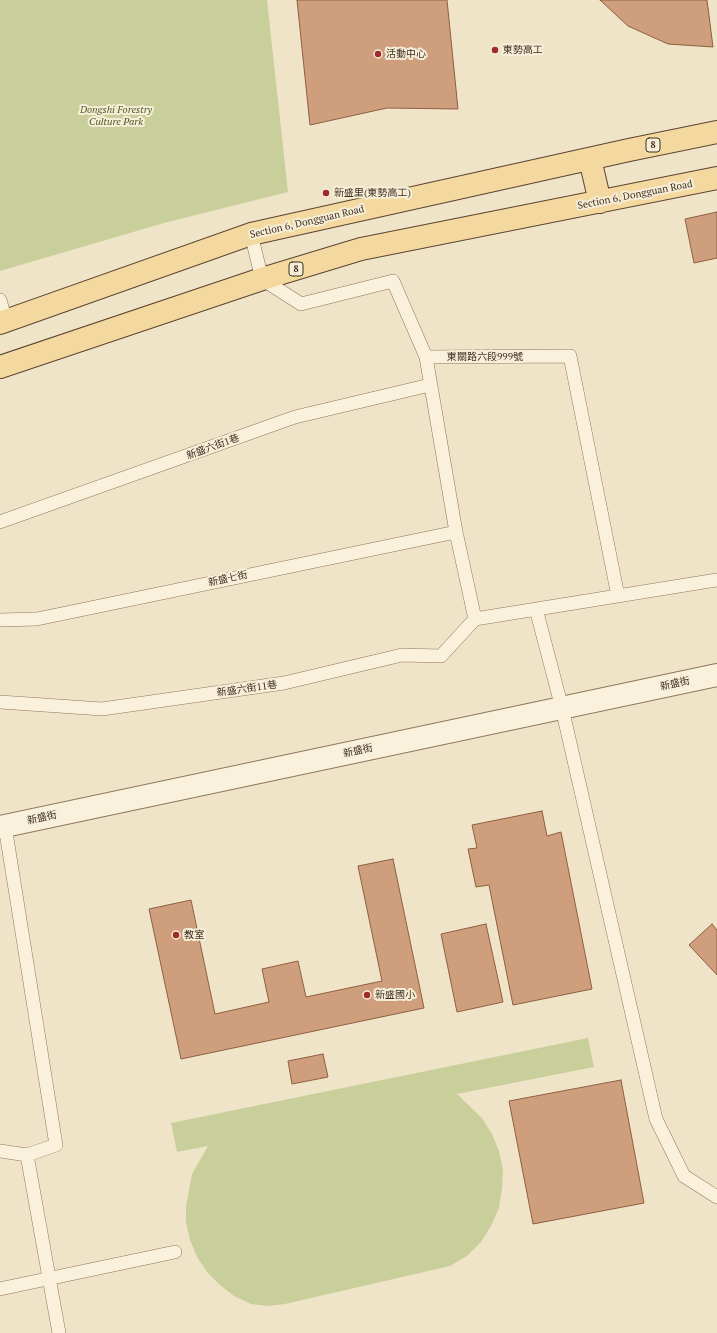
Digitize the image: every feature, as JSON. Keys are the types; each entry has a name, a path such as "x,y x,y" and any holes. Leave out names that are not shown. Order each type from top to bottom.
{"main road":[{"name":"Section 6, Dongguan Road","path":"3,322 251,234 717,132"},
{"path":"590,159 600,202"},
{"name":"Section 6, Dongguan Road","path":"0,367 262,279 361,249 717,178"}],"street":[{"name":"新盛街","path":"3,827 717,675"}],"lane":[{"path":"251,234 262,279 301,304 393,281 426,357 456,532 475,619 717,580"},
{"path":"0,300 3,322"},
{"name":"東關路六段999號","path":"426,357 570,356 618,596"},
{"name":"新盛六街1巷","path":"0,522 295,417 430,385"},
{"name":"新盛七街","path":"0,620 37,618 456,532"},
{"path":"536,609 562,708 656,1119 684,1176 717,1197"},
{"name":"新盛六街11巷","path":"0,702 102,709 284,683 402,656 441,656 475,619"},
{"path":"0,1151 27,1155 56,1146 3,827"},
{"path":"27,1155 59,1333"},
{"path":"0,1289 49,1280 175,1252"}],"green space":[{"name":"Dongshi Forestry Culture Park","path":"0,0 267,0 288,192 164,223 0,271"},
{"path":"588,1038 594,1067 457,1094 482,1118 492,1134 499,1151 503,1170 499,1208 491,1226 481,1242 467,1256 450,1266 285,1304 268,1306 251,1304 234,1296 207,1272 197,1257 190,1240 186,1222 186,1206 192,1174 208,1146 177,1152 171,1123"}],"building":[{"name":"活動中心","path":"297,0 447,0 458,109 387,108 310,125"},
{"path":"600,0 707,0 713,47 668,44 628,26"},
{"path":"717,212 717,258 694,263 685,219"},
{"path":"542,811 547,836 561,832 592,989 513,1005 489,885 476,887 468,849 477,848 472,825"},
{"name":"教室","path":"393,859 424,1008 181,1059 149,909 191,900 215,1014 269,1002 262,969 298,961 306,997 382,981 358,866"},
{"path":"486,924 503,1002 457,1012 441,934"},
{"path":"712,924 717,930 717,975 689,945"},
{"path":"323,1054 328,1077 292,1084 288,1061"},
{"path":"621,1080 644,1203 533,1224 509,1101"}],"place":[{"name":"東勢高工","path":"495,50"},
{"name":"活動中心","path":"378,54"},
{"name":"新盛里(東勢高工)","path":"326,193"},
{"name":"教室","path":"176,935"},
{"name":"新盛國小","path":"367,995"}]}
